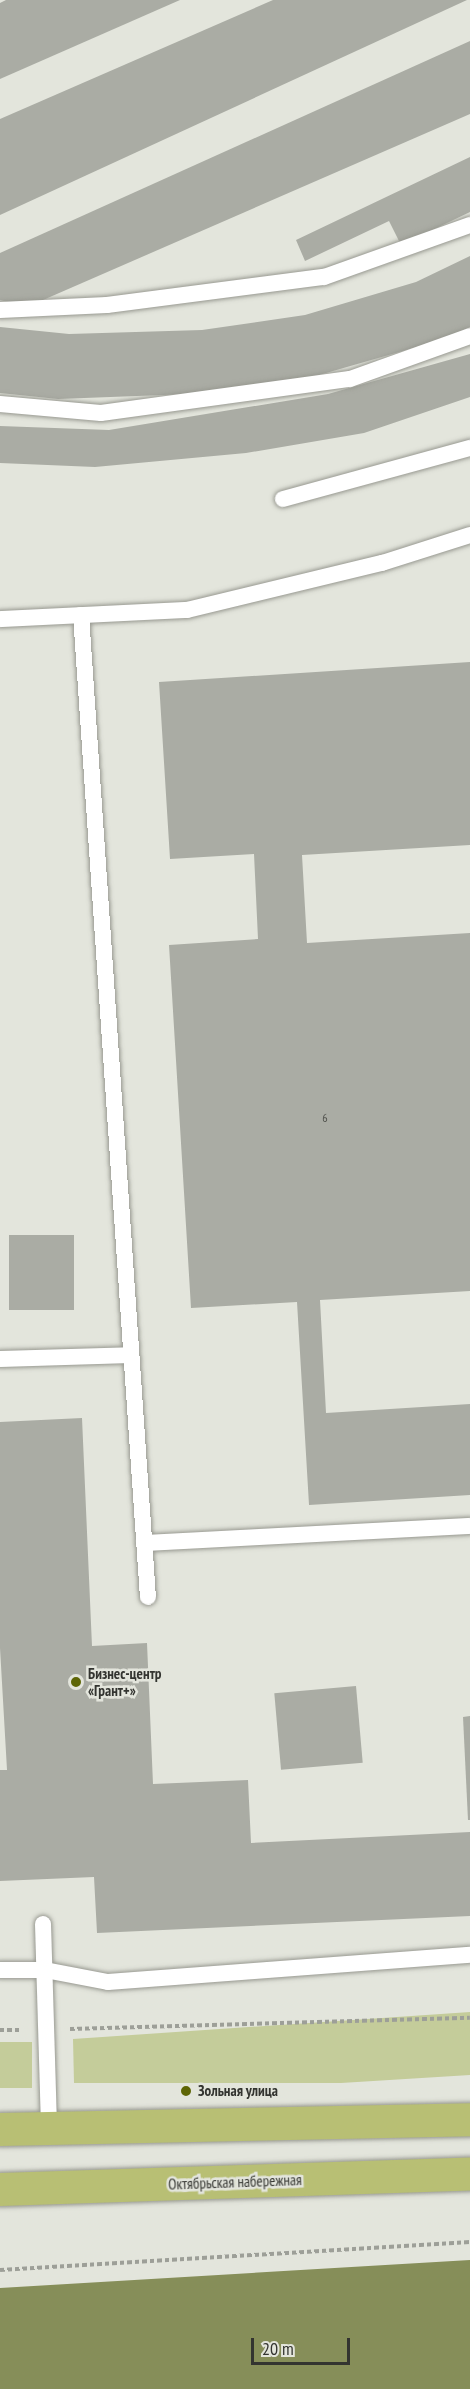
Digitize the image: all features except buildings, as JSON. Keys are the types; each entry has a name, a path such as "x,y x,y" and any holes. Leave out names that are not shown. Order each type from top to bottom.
{"main road":[{"path":"0,2129 470,2119"},
{"name":"Октябрьская набережная","path":"0,2189 470,2174"}],"lane":[{"path":"0,310 107,305 324,277 470,225"},
{"path":"0,404 101,413 350,379 470,336"},
{"path":"283,499 470,448"},
{"path":"0,619 187,610 382,562 470,535"},
{"path":"81,615 148,1597"},
{"path":"0,1359 131,1355"},
{"path":"144,1543 470,1526"},
{"path":"43,1924 49,2129"},
{"path":"0,1970 45,1970 108,1982 470,1955"}],"path":[{"path":"46,2030 470,2018"},
{"path":"0,2270 470,2242"}],"shaded area":[{"path":"470,2012 470,2075 341,2083 74,2083 73,2039"},
{"path":"0,2042 32,2042 32,2088 0,2088"},
{"path":"470,2260 470,2389 0,2389 0,2288"}],"place":[{"name":"Бизнес-центр «Грант+»","path":"76,1682"},
{"name":"Зольная улица","path":"186,2091"}]}
